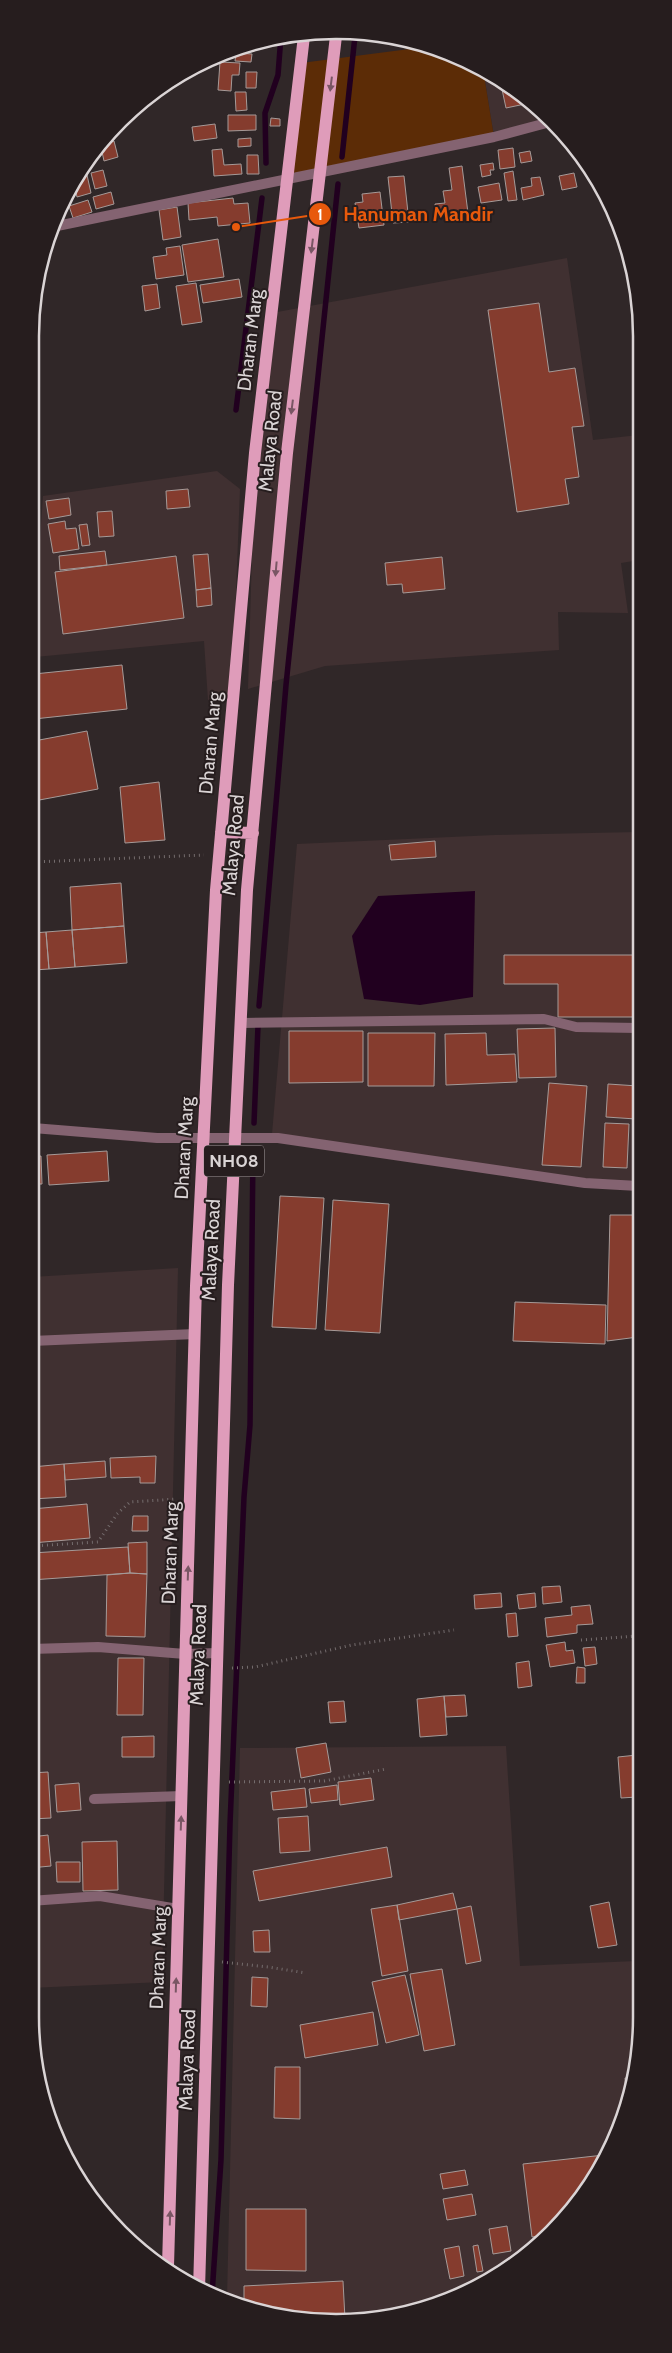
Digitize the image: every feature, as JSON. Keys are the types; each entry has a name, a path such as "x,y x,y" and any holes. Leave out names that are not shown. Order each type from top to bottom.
{"main road":[{"name":"Malaya Road","path":"199,2281 228,1285 247,890 287,454 336,39"},
{"name":"Dharan Marg","path":"168,2262 195,1334 203,1137 219,854 255,453 304,40"},
{"path":"221,832 253,833"}],"street":[{"path":"60,225 288,177 320,173 494,137 544,124"},
{"path":"242,1023 544,1020 576,1027 633,1028"},
{"path":"39,1128 157,1138 278,1138 585,1183 633,1186"},
{"path":"39,1341 195,1334"},
{"path":"39,1649 98,1647 186,1654 217,1652"},
{"path":"94,1799 182,1796"},
{"path":"39,1900 100,1896 178,1909"}],"path":[{"path":"39,862 219,854"},
{"path":"39,1546 98,1542 117,1514 130,1502 190,1498"},
{"path":"217,1669 255,1667 352,1645 454,1630"},
{"path":"581,1640 633,1636"},
{"path":"214,1783 324,1781 386,1768"},
{"path":"209,1961 306,1973"}],"shaded area":[{"path":"412,49 450,61 485,79 494,137 288,177 301,63"},
{"path":"485,79 517,100 543,123 494,137"},
{"path":"567,258 593,440 633,436 633,561 621,563 628,613 558,612 559,650 325,666 248,689 255,453 272,313"},
{"path":"217,471 240,489 232,694 208,700 204,641 39,657 39,555 43,496"},
{"path":"633,832 633,1182 582,1182 272,1134 297,844 495,835"},
{"path":"475,891 473,997 420,1005 364,999 352,936 378,896"},
{"path":"178,1268 162,1982 39,1988 39,1277"},
{"path":"506,1746 520,1966 633,1961 633,2036 628,2075 611,2131 603,2148 572,2198 546,2227 517,2253 501,2264 450,2292 394,2309 355,2314 317,2314 278,2309 227,2294 240,1748"}],"building":[{"path":"245,54 252,54 251,62 235,61 236,56"},
{"path":"220,62 240,63 239,75 232,75 231,91 218,90"},
{"path":"246,72 257,72 256,88 246,88"},
{"path":"502,90 522,105 506,108"},
{"path":"235,92 246,92 247,110 236,111"},
{"path":"228,115 256,115 256,130 228,131"},
{"path":"271,118 280,119 280,126 270,126"},
{"path":"215,124 217,138 194,141 192,127"},
{"path":"251,138 251,146 238,147 238,139"},
{"path":"114,141 118,157 104,161 102,152"},
{"path":"513,148 515,167 500,169 498,150"},
{"path":"222,149 224,165 241,164 242,174 214,176 212,150"},
{"path":"530,151 532,161 521,163 519,153"},
{"path":"247,155 258,155 259,174 247,174"},
{"path":"493,163 494,170 490,170 491,175 482,177 480,165"},
{"path":"462,166 468,213 436,217 435,204 445,203 443,191 452,190 449,168"},
{"path":"103,170 107,186 95,189 91,173"},
{"path":"513,171 517,200 508,201 504,173"},
{"path":"574,173 577,187 562,190 559,176"},
{"path":"86,175 91,193 77,197 76,192"},
{"path":"404,176 409,222 393,223 388,177"},
{"path":"540,177 544,195 523,200 521,188 532,186 531,178"},
{"path":"499,183 502,200 481,203 478,187"},
{"path":"111,192 114,204 96,209 93,197"},
{"path":"380,192 384,225 359,228 355,203 363,202 362,194"},
{"path":"233,198 234,204 248,203 250,223 218,226 217,217 189,220 188,203"},
{"path":"88,200 92,212 73,218 69,206"},
{"path":"177,207 181,237 163,240 159,210"},
{"path":"218,239 224,277 188,282 182,245"},
{"path":"180,246 184,275 156,279 153,257 167,255 166,248"},
{"path":"239,279 242,297 203,303 200,285"},
{"path":"196,283 202,322 182,325 176,286"},
{"path":"157,284 160,308 145,311 142,286"},
{"path":"539,303 549,372 575,368 584,426 572,427 579,477 565,479 569,504 517,512 488,310"},
{"path":"188,489 190,507 167,509 166,491"},
{"path":"69,498 71,515 49,519 46,501"},
{"path":"112,511 114,536 99,537 97,512"},
{"path":"65,521 66,529 76,528 79,549 53,553 48,524"},
{"path":"87,524 90,545 82,546 79,525"},
{"path":"105,551 107,565 60,570 59,556"},
{"path":"208,554 211,588 196,590 193,555"},
{"path":"176,556 184,618 63,634 55,572"},
{"path":"442,557 445,589 403,593 402,584 387,585 385,563"},
{"path":"211,588 212,605 197,607 196,590"},
{"path":"122,665 127,709 39,718 39,673"},
{"path":"87,731 98,789 39,800 39,740"},
{"path":"159,782 165,840 125,843 120,787"},
{"path":"435,841 436,857 391,860 389,845"},
{"path":"121,883 124,926 72,930 70,887"},
{"path":"124,926 127,963 75,967 72,930"},
{"path":"72,930 75,967 49,969 46,932"},
{"path":"46,932 49,969 39,970 39,933"},
{"path":"504,955 633,955 633,1017 558,1017 558,984 504,984"},
{"path":"555,1028 556,1077 519,1078 517,1029"},
{"path":"289,1031 363,1031 363,1082 289,1083"},
{"path":"368,1033 435,1033 434,1086 368,1086"},
{"path":"486,1033 487,1055 515,1054 517,1082 446,1085 445,1034"},
{"path":"549,1083 587,1086 581,1167 542,1165"},
{"path":"608,1084 633,1086 633,1119 606,1117"},
{"path":"605,1123 629,1124 627,1168 603,1167"},
{"path":"107,1151 109,1181 49,1185 47,1155"},
{"path":"39,1156 41,1156 42,1184 39,1184"},
{"path":"280,1196 324,1198 316,1329 272,1327"},
{"path":"333,1200 389,1204 380,1333 325,1330"},
{"path":"610,1215 633,1215 633,1338 607,1341"},
{"path":"515,1302 606,1305 605,1344 513,1341"},
{"path":"156,1456 155,1483 140,1483 140,1477 111,1478 110,1458"},
{"path":"105,1461 106,1477 65,1480 64,1464"},
{"path":"64,1464 66,1497 39,1499 39,1466"},
{"path":"87,1504 90,1538 39,1542 39,1508"},
{"path":"133,1516 148,1516 148,1531 132,1531"},
{"path":"147,1542 147,1574 130,1573 128,1543"},
{"path":"128,1547 130,1573 39,1579 39,1553"},
{"path":"147,1574 145,1637 106,1636 107,1575"},
{"path":"560,1586 562,1602 543,1604 542,1587"},
{"path":"501,1593 502,1607 475,1609 474,1595"},
{"path":"535,1593 536,1607 519,1609 517,1595"},
{"path":"590,1605 593,1624 577,1625 577,1633 547,1637 545,1618 572,1615 571,1607"},
{"path":"516,1613 518,1636 508,1637 506,1614"},
{"path":"565,1642 566,1651 573,1650 575,1663 550,1667 546,1645"},
{"path":"595,1647 597,1664 585,1666 583,1648"},
{"path":"118,1658 144,1658 143,1715 117,1715"},
{"path":"529,1661 532,1686 518,1688 516,1663"},
{"path":"577,1667 585,1668 585,1683 576,1683"},
{"path":"465,1695 467,1716 446,1717 444,1696"},
{"path":"444,1696 447,1735 420,1737 417,1699"},
{"path":"344,1701 346,1722 330,1723 328,1702"},
{"path":"154,1736 154,1757 122,1757 122,1737"},
{"path":"326,1743 331,1772 301,1778 296,1748"},
{"path":"633,1755 633,1797 621,1798 618,1757"},
{"path":"48,1772 51,1818 39,1819 39,1773"},
{"path":"371,1778 374,1800 340,1805 338,1782"},
{"path":"79,1783 81,1810 57,1812 55,1785"},
{"path":"337,1785 338,1800 311,1803 309,1789"},
{"path":"305,1788 307,1807 273,1810 271,1792"},
{"path":"308,1816 310,1851 280,1853 278,1818"},
{"path":"48,1835 51,1866 39,1867 39,1836"},
{"path":"117,1841 118,1890 83,1891 82,1842"},
{"path":"387,1847 392,1877 259,1901 253,1871"},
{"path":"56,1862 80,1862 80,1882 57,1882"},
{"path":"453,1893 457,1909 399,1920 397,1905"},
{"path":"609,1902 617,1945 598,1948 590,1906"},
{"path":"397,1905 408,1971 382,1976 371,1909"},
{"path":"471,1906 481,1961 466,1964 457,1909"},
{"path":"269,1930 270,1952 254,1952 253,1931"},
{"path":"442,1969 455,2045 424,2051 410,1974"},
{"path":"405,1975 419,2035 386,2043 372,1982"},
{"path":"252,1977 268,1978 267,2007 251,2006"},
{"path":"373,2012 378,2045 305,2058 300,2025"},
{"path":"275,2067 300,2067 300,2119 274,2118"},
{"path":"599,2156 572,2198 546,2227 536,2236 532,2237 523,2164"},
{"path":"465,2170 468,2185 443,2189 440,2174"},
{"path":"472,2194 476,2215 447,2220 443,2199"},
{"path":"246,2209 306,2209 306,2271 246,2270"},
{"path":"507,2226 511,2251 493,2254 489,2229"},
{"path":"478,2245 483,2271 477,2272 473,2246"},
{"path":"459,2246 464,2276 450,2279 444,2249"},
{"path":"343,2281 345,2314 297,2312 259,2304 244,2299 244,2286"}],"waterway":[{"path":"342,157 355,39"},
{"path":"266,163 265,113 278,75 280,44"},
{"path":"259,1006 286,685 338,184"},
{"path":"236,410 262,198"},
{"path":"254,1123 258,1026"},
{"path":"212,2288 221,2160 230,1824 244,1497 250,1425 253,1152"}],"place":[{"name":"Hanuman Mandir","path":"236,227"}]}
